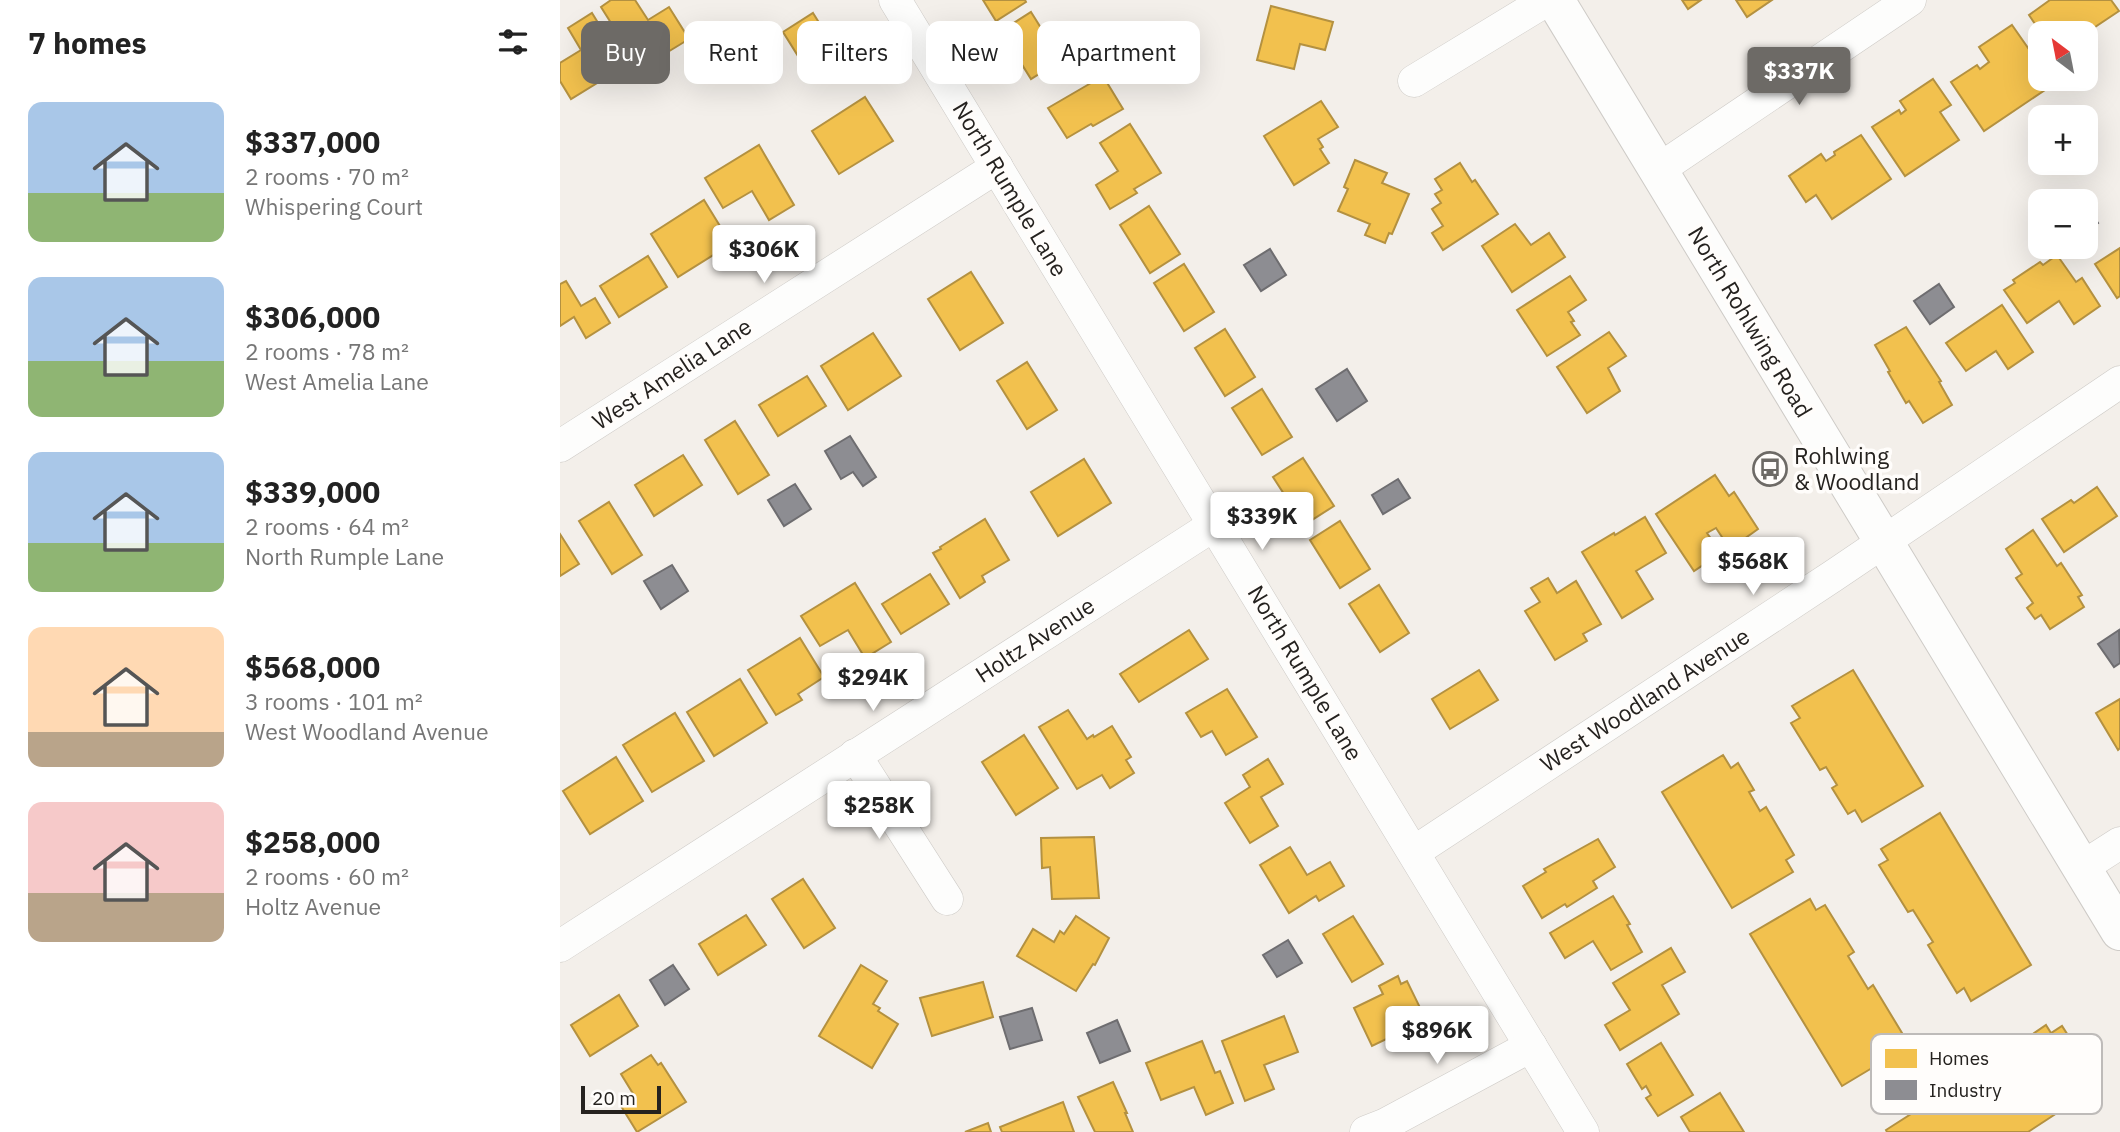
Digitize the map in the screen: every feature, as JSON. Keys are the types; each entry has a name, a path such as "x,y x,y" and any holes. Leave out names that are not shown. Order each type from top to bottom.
{"main road":[{"name":"North Rohlwing Road","path":"1555,0 2120,931"}],"street":[{"name":"North Rumple Lane","path":"895,0 1583,1132"},
{"path":"1414,81 1548,0"},
{"path":"1658,170 1910,0"},
{"name":"West Amelia Lane","path":"560,446 997,167"},
{"name":"West Woodland Avenue","path":"1414,852 2120,382"},
{"name":"Holtz Avenue","path":"560,946 1214,525"},
{"path":"855,755 947,899"},
{"path":"2081,868 2120,843"},
{"path":"1366,1132 1384,1125 1531,1046"}],"building: Homes":[{"path":"611,0 635,0 648,20 669,7 684,31 684,42 670,51 670,21 610,21 601,7"},
{"path":"983,0 1025,0 1026,2 996,21"},
{"path":"1682,0 1701,0 1688,9"},
{"path":"1736,0 1772,0 1747,17"},
{"path":"2050,0 2111,0 2119,11 2098,25 2098,21 2033,21 2029,15"},
{"path":"1271,6 1333,22 1325,50 1300,44 1294,69 1257,60"},
{"path":"1031,12 1037,22 1037,75 1031,79 1023,66 1023,21 1017,21"},
{"path":"592,13 597,21 581,21 581,50 568,28"},
{"path":"813,13 818,21 800,21"},
{"path":"797,23 797,54 783,32"},
{"path":"2012,25 2028,48 2028,91 2044,91 1984,131 1951,82 1977,65 1980,69 1989,62 1979,47"},
{"path":"581,50 581,84 596,84 571,99 560,81 560,63"},
{"path":"1933,79 1951,105 1940,112 1959,140 1905,176 1872,127 1899,110 1901,114 1906,110 1900,101"},
{"path":"1089,84 1108,84 1123,109 1067,138 1048,108"},
{"path":"865,97 893,141 839,174 812,131"},
{"path":"1321,101 1338,127 1318,139 1323,147 1320,149 1329,163 1294,185 1264,136"},
{"path":"1130,124 1161,173 1134,189 1137,193 1110,209 1096,185 1118,171 1100,143"},
{"path":"1861,135 1891,179 1832,219 1816,195 1806,202 1789,176 1821,154 1826,161 1835,155 1834,152"},
{"path":"759,145 794,205 769,220 752,191 723,208 705,178"},
{"path":"1355,160 1387,173 1382,183 1409,194 1392,234 1389,233 1385,243 1365,235 1370,224 1338,211 1348,189 1344,187"},
{"path":"1460,163 1498,214 1443,250 1432,233 1443,226 1432,209 1441,203 1435,194 1442,190 1435,179"},
{"path":"704,200 731,244 678,277 651,234"},
{"path":"1149,206 1180,254 1150,273 1120,225"},
{"path":"1515,224 1531,245 1549,233 1565,257 1512,292 1482,246"},
{"path":"2120,248 2120,296 2117,298 2095,264"},
{"path":"648,256 667,287 619,317 600,286"},
{"path":"2051,259 2060,259 2076,282 2082,278 2100,306 2074,324 2059,301 2027,323 2004,290 2015,283 2013,280 2040,262 2043,265"},
{"path":"1184,264 1214,312 1184,331 1154,283"},
{"path":"971,272 1003,323 960,350 928,299"},
{"path":"1570,276 1586,300 1568,312 1580,335 1547,356 1517,310"},
{"path":"566,281 581,306 595,298 610,323 586,338 574,317 560,326 560,284"},
{"path":"2002,305 2033,352 2008,369 1996,351 1966,371 1946,343"},
{"path":"1906,327 1941,381 1939,382 1952,405 1923,423 1909,401 1906,403 1875,345"},
{"path":"1225,329 1255,377 1225,396 1195,348"},
{"path":"1609,332 1626,356 1608,368 1620,391 1587,413 1557,367"},
{"path":"873,333 901,376 848,410 821,366"},
{"path":"1027,362 1057,410 1027,429 997,381"},
{"path":"807,376 826,406 778,436 759,405"},
{"path":"1262,389 1292,437 1262,455 1232,408"},
{"path":"735,421 769,475 738,494 705,440"},
{"path":"683,455 702,485 654,516 635,485"},
{"path":"1303,458 1334,506 1304,525 1273,477"},
{"path":"1084,459 1111,503 1058,536 1031,492"},
{"path":"1715,475 1729,496 1734,492 1758,529 1730,549 1716,528 1707,533 1721,553 1694,571 1656,514"},
{"path":"2097,487 2117,516 2064,552 2042,519 2071,500 2074,503"},
{"path":"609,502 642,555 612,574 579,521"},
{"path":"1645,517 1666,553 1636,571 1653,599 1622,618 1582,552"},
{"path":"985,519 1009,560 982,576 985,582 960,598 933,553"},
{"path":"1340,521 1370,569 1340,588 1310,540"},
{"path":"2033,530 2057,566 2061,563 2082,595 2078,597 2084,607 2050,629 2041,615 2035,619 2027,608 2033,603 2016,578 2022,574 2006,549"},
{"path":"560,534 579,564 560,576"},
{"path":"930,574 949,604 901,634 882,604"},
{"path":"1548,578 1557,593 1576,581 1601,624 1583,634 1587,641 1555,660 1525,611 1540,602 1531,588"},
{"path":"855,583 891,642 865,658 848,630 820,646 801,616"},
{"path":"1379,585 1409,633 1380,652 1349,604"},
{"path":"1189,630 1208,659 1139,702 1120,674"},
{"path":"800,638 824,677 798,694 802,700 776,715 748,670"},
{"path":"1479,670 1498,700 1450,729 1432,699"},
{"path":"1853,670 1923,786 1862,822 1855,810 1848,814 1832,788 1837,785 1826,767 1820,770 1791,723 1800,718 1792,706"},
{"path":"740,679 767,723 714,756 687,712"},
{"path":"1227,689 1257,737 1226,755 1212,731 1201,737 1186,713"},
{"path":"2120,699 2120,748 2118,750 2096,713"},
{"path":"1068,710 1087,739 1112,726 1131,757 1126,760 1134,773 1110,788 1102,775 1077,789 1039,727"},
{"path":"675,713 704,761 652,792 623,745"},
{"path":"1024,735 1058,788 1016,815 982,762"},
{"path":"1723,755 1731,768 1738,763 1754,790 1749,792 1760,811 1766,807 1794,855 1786,860 1793,872 1732,908 1662,792"},
{"path":"616,757 643,801 590,834 563,791"},
{"path":"1268,759 1283,784 1261,797 1278,826 1250,843 1225,803 1250,787 1243,775"},
{"path":"1940,813 2031,965 1971,1001 1964,988 1957,993 1928,945 1933,942 1913,910 1908,912 1879,865 1888,860 1881,849"},
{"path":"1094,837 1099,898 1052,899 1050,867 1042,868 1041,838"},
{"path":"1598,839 1615,867 1593,881 1597,888 1567,907 1565,904 1542,918 1523,886 1546,872 1544,869"},
{"path":"1290,847 1307,875 1330,862 1344,886 1319,901 1316,896 1289,913 1260,865"},
{"path":"803,879 835,928 804,948 772,899"},
{"path":"1613,896 1630,924 1627,925 1642,952 1611,970 1593,941 1565,958 1550,933"},
{"path":"1810,899 1816,910 1825,905 1854,952 1848,956 1868,989 1873,985 1902,1033 1871,1034 1871,1069 1842,1086 1750,934"},
{"path":"746,915 766,945 718,975 699,944"},
{"path":"1076,916 1109,938 1095,965 1093,964 1076,991 1017,956 1033,929 1054,942 1060,931 1064,934"},
{"path":"1353,916 1383,964 1352,982 1323,934"},
{"path":"1671,948 1685,972 1662,985 1679,1014 1620,1050 1605,1025 1630,1010 1613,983"},
{"path":"861,965 887,981 873,1004 880,1008 878,1011 898,1024 872,1068 819,1036"},
{"path":"1398,976 1401,984 1407,981 1426,1020 1372,1046 1354,1008 1383,994 1379,986"},
{"path":"983,982 993,1017 932,1036 920,998"},
{"path":"619,995 638,1026 590,1056 571,1025"},
{"path":"1284,1016 1298,1052 1264,1065 1274,1089 1245,1101 1222,1041"},
{"path":"2046,1025 2051,1033 2062,1026 2067,1034 2033,1034"},
{"path":"1202,1041 1215,1073 1220,1071 1233,1103 1206,1115 1194,1087 1161,1100 1146,1063"},
{"path":"1661,1043 1693,1095 1658,1116 1646,1098 1651,1095 1646,1086 1642,1089 1627,1064"},
{"path":"651,1055 658,1065 661,1063 686,1102 637,1132 621,1106 635,1097 621,1074"},
{"path":"1113,1082 1133,1132 1095,1132 1078,1097"},
{"path":"1720,1093 1744,1132 1690,1132 1681,1117"},
{"path":"1063,1102 1074,1132 1002,1132 1000,1127"},
{"path":"1911,1114 2056,1114 2028,1132 1886,1130"},
{"path":"988,1123 991,1132 965,1132"}],"building: Industry":[{"path":"1270,249 1286,275 1261,291 1244,265"},
{"path":"1939,284 1954,307 1930,324 1914,301"},
{"path":"1347,369 1367,401 1337,421 1316,389"},
{"path":"850,436 876,477 863,486 853,472 841,479 825,451"},
{"path":"1398,479 1410,498 1383,514 1372,495"},
{"path":"795,484 811,509 784,526 768,500"},
{"path":"672,565 688,591 661,609 644,581"},
{"path":"2119,630 2120,663 2114,667 2098,644"},
{"path":"1288,940 1302,963 1277,977 1263,955"},
{"path":"673,965 689,989 665,1005 650,980"},
{"path":"1032,1008 1042,1040 1010,1049 1000,1017"},
{"path":"1117,1020 1130,1051 1100,1063 1087,1033"}],"place":[{"name":"Rohlwing & Woodland","path":"1770,469"}]}
